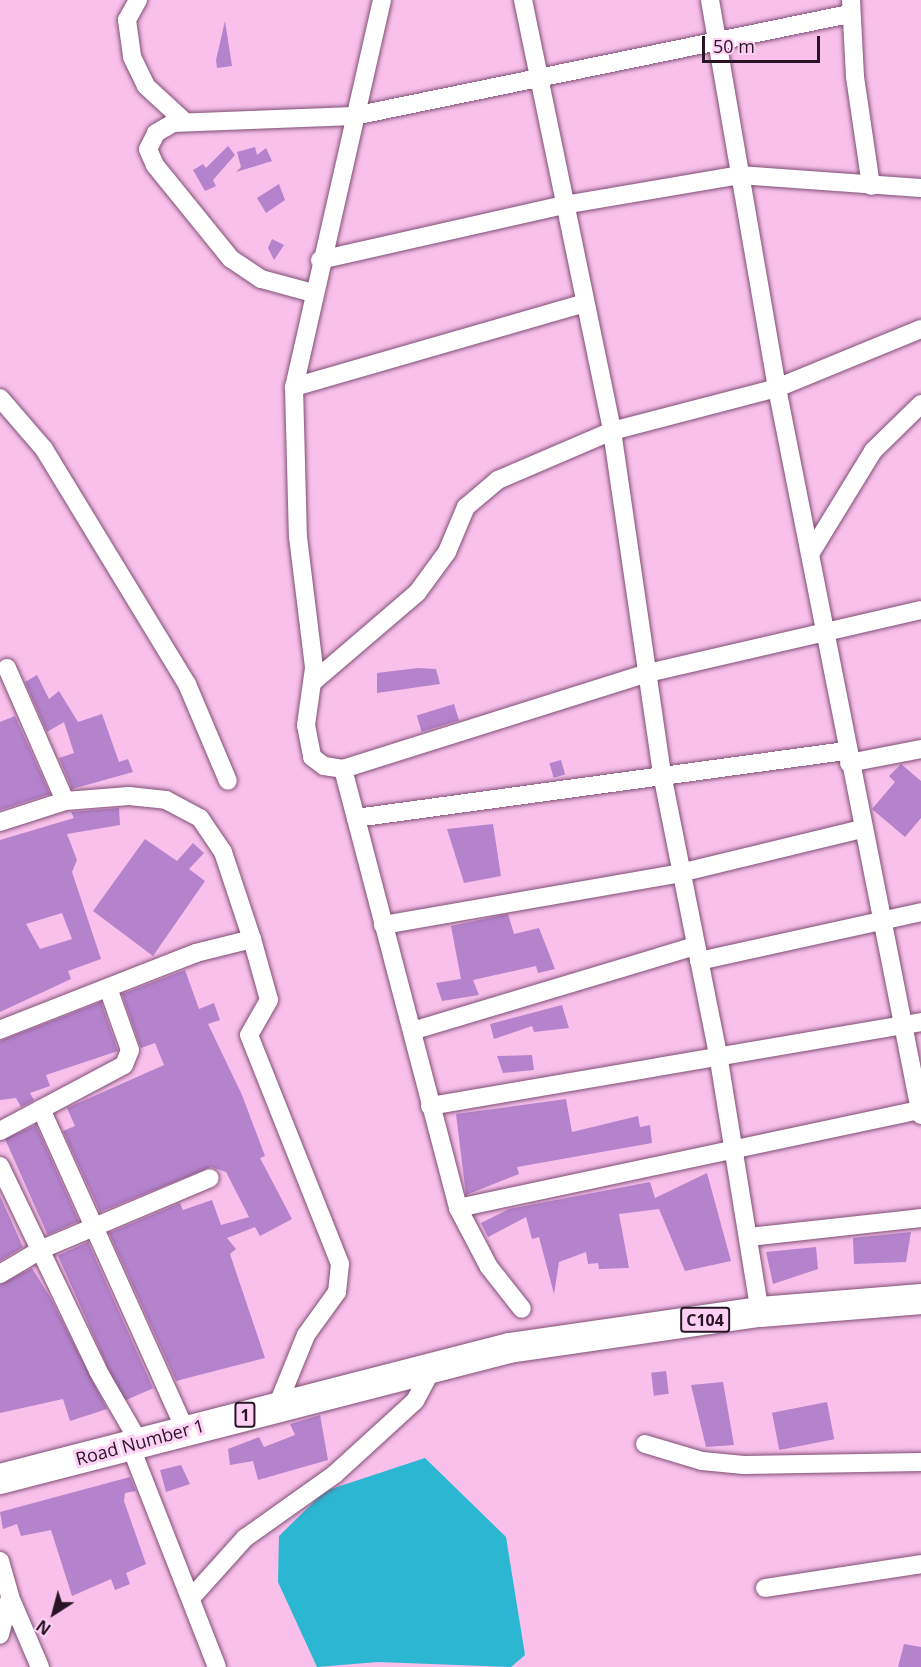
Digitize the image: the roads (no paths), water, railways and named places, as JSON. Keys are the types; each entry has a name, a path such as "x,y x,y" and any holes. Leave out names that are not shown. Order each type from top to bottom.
{"highway":[{"name":"C104","path":"490,1353 760,1312 921,1299"},
{"name":"Road Number 1","path":"0,1479 490,1353"}],"street":[{"path":"138,0 127,20 136,68 156,98 185,122"},
{"path":"382,0 320,260 294,387 298,537 314,682 306,725 308,748 318,763 343,769 648,673 826,635 921,610"},
{"path":"523,0 542,78 582,304 612,430 663,779 718,1054 760,1312"},
{"path":"710,0 777,388 862,830 882,920 913,1024 921,1115"},
{"path":"313,293 261,279 231,259 155,165 148,150 152,137 168,124 185,122 354,116 542,78 850,7 872,186"},
{"path":"320,260 564,205 739,176 921,188"},
{"path":"294,387 582,304"},
{"path":"314,682 417,593 438,568 473,498 498,480 612,430 777,388 921,329"},
{"path":"0,398 44,449 187,684 228,781"},
{"path":"810,554 873,451 921,404"},
{"path":"7,668 65,801"},
{"path":"356,818 921,749"},
{"path":"343,769 458,1208 489,1267 522,1309"},
{"path":"0,822 65,801 129,796 166,800 200,818 223,852 252,939 269,1000 249,1035 340,1264 337,1292 306,1335 277,1406"},
{"path":"383,925 680,873 862,830"},
{"path":"412,1031 697,954 921,912"},
{"path":"0,1030 196,953 252,939"},
{"path":"0,1131 124,1065 130,1050 108,988"},
{"path":"430,1106 718,1054 913,1024"},
{"path":"40,1109 185,1430"},
{"path":"458,1208 921,1110"},
{"path":"0,1166 134,1444 217,1667"},
{"path":"0,1274 42,1249 210,1178"},
{"path":"749,1237 921,1218"},
{"path":"191,1598 245,1538 335,1474 415,1401 433,1368"},
{"path":"645,1444 702,1461 744,1465 921,1462"},
{"path":"0,1561 10,1597 40,1667"},
{"path":"765,1587 921,1564"},
{"path":"0,1635 10,1597"}],"water":[{"path":"425,1458 506,1537 525,1655 511,1667 378,1662 317,1667 278,1582 279,1536 325,1491"}]}
